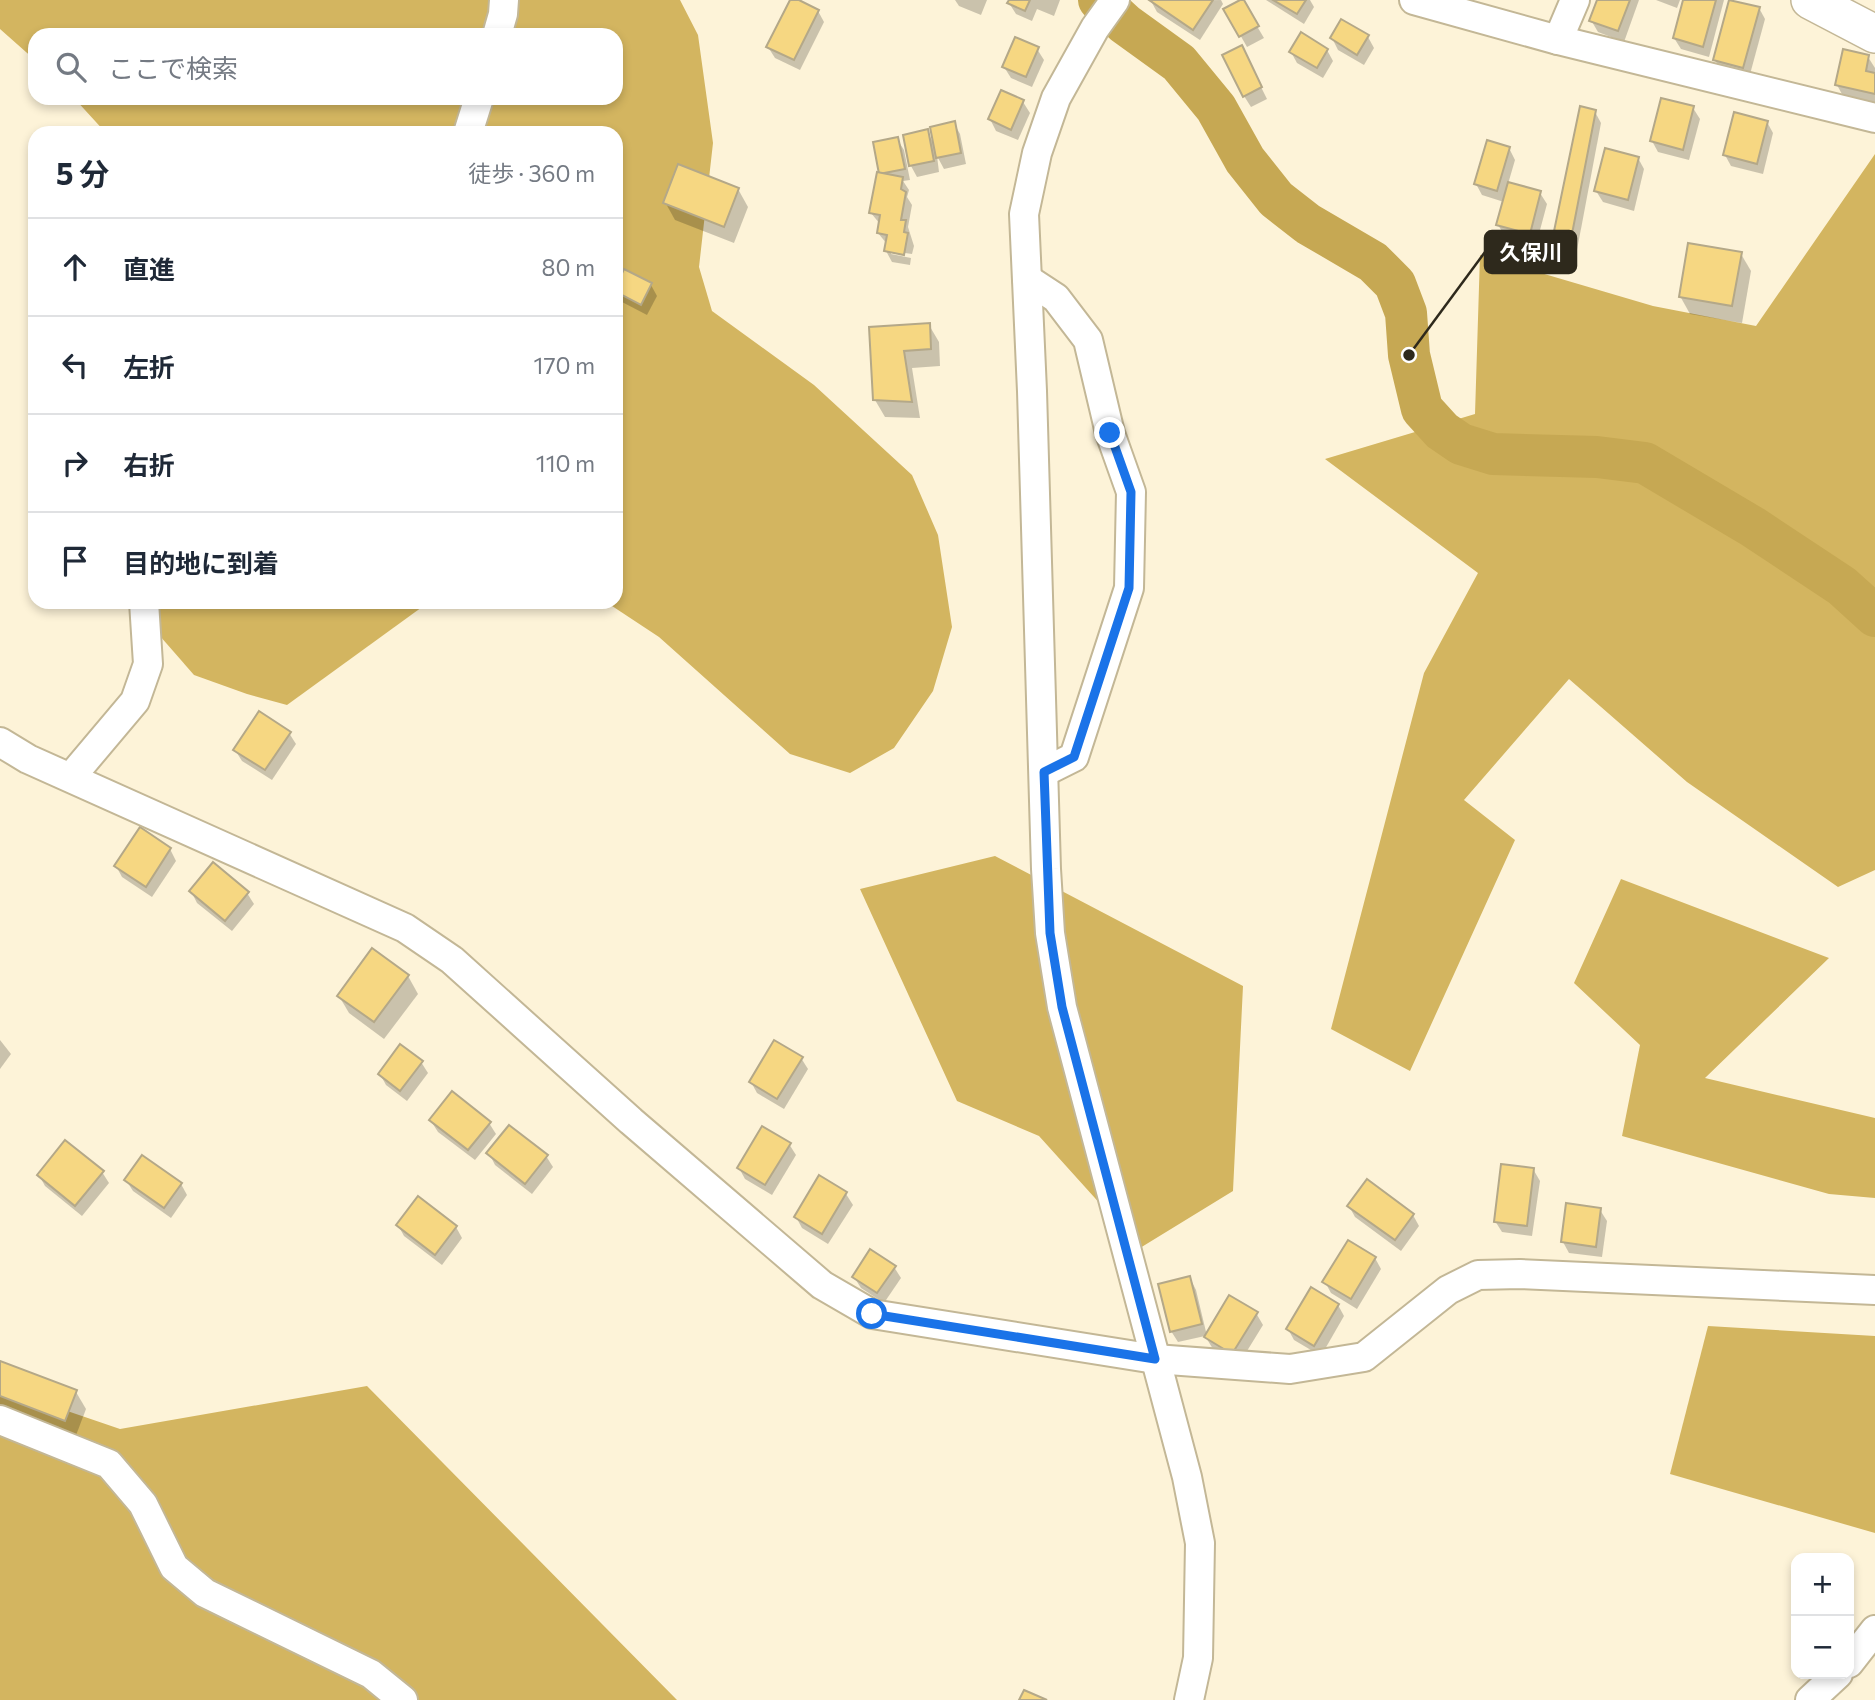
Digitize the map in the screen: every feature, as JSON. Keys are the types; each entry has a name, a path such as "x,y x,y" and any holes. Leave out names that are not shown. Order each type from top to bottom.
{"main road":[{"path":"1810,0 1875,34"}],"street":[{"path":"500,28 504,0"},
{"path":"1115,0 1095,28 1056,98 1037,153 1024,214 1050,933 1062,1007 1187,1478 1200,1543 1198,1658 1189,1700"},
{"path":"1414,0 1558,40 1875,118"},
{"path":"1558,40 1576,0"},
{"path":"470,126 477,105"},
{"path":"1027,279 1056,298 1088,340 1110,433 1131,492 1129,588 1074,757 1044,772"},
{"path":"71,777 135,701 148,664 144,609"},
{"path":"0,742 28,759 405,928 452,961 822,1285 872,1314 1155,1359 1290,1369 1364,1357 1448,1290 1478,1275 1520,1274 1875,1290"},
{"path":"0,1420 109,1464 143,1504 174,1567 205,1593 371,1674 403,1700"},
{"path":"1854,1657 1875,1630"},
{"path":"1810,1700 1833,1679"}],"shaded area":[{"path":"0,0 680,0 698,35 713,143 699,267 712,311 814,385 912,475 938,535 952,627 933,691 894,748 850,773 790,754 659,637 617,609 623,609 623,126 100,126 80,105 623,105 623,28 28,28 28,54 0,29"},
{"path":"1875,154 1875,870 1838,887 1687,782 1569,679 1464,800 1515,840 1410,1071 1331,1029 1424,673 1478,573 1325,459 1475,414 1480,255 1653,306 1756,326"},
{"path":"147,609 419,609 287,705 194,675 153,628"},
{"path":"995,856 1243,986 1233,1191 1140,1248 1039,1136 957,1101 860,889"},
{"path":"1621,879 1829,958 1705,1078 1875,1118 1875,1198 1829,1194 1622,1136 1640,1045 1574,983"},
{"path":"1708,1326 1875,1336 1875,1533 1670,1474"},
{"path":"367,1386 677,1700 0,1700 0,1388 120,1429"}],"building":[{"path":"790,0 799,0 819,10 794,60 766,47"},
{"path":"1009,0 1030,0 1025,11 1007,3"},
{"path":"1149,0 1213,0 1193,30"},
{"path":"1244,0 1259,26 1239,37 1223,9"},
{"path":"1273,0 1306,0 1297,14"},
{"path":"1597,0 1630,0 1618,31 1589,21"},
{"path":"1683,0 1716,0 1703,47 1673,38"},
{"path":"1729,0 1760,7 1743,68 1713,60"},
{"path":"1341,19 1369,35 1357,55 1330,38"},
{"path":"1301,32 1328,49 1317,68 1289,52"},
{"path":"1015,37 1039,47 1026,77 1002,67"},
{"path":"1242,45 1262,87 1243,97 1222,55"},
{"path":"1843,49 1869,55 1866,71 1875,73 1875,94 1835,85"},
{"path":"1001,90 1024,100 1011,130 988,119"},
{"path":"1661,98 1694,106 1683,150 1650,141"},
{"path":"1580,106 1596,110 1571,239 1553,236"},
{"path":"1734,112 1768,121 1757,164 1723,155"},
{"path":"955,121 961,153 936,158 930,127"},
{"path":"928,129 934,161 909,166 903,135"},
{"path":"898,137 905,169 879,174 873,142"},
{"path":"1487,140 1510,147 1497,191 1474,184"},
{"path":"1605,148 1639,157 1628,200 1594,191"},
{"path":"678,164 739,188 724,227 663,203"},
{"path":"877,172 903,177 901,189 906,192 901,220 906,220 904,232 908,233 904,255 884,251 887,235 877,233 880,215 869,213"},
{"path":"1508,182 1541,191 1530,234 1496,225"},
{"path":"1688,243 1742,252 1732,306 1679,297"},
{"path":"624,269 652,283 641,305 623,296"},
{"path":"930,323 931,349 904,351 912,402 873,400 869,327"},
{"path":"259,711 291,732 265,770 233,750"},
{"path":"140,827 171,848 146,887 114,866"},
{"path":"213,862 249,892 225,921 189,891"},
{"path":"372,948 409,975 374,1022 337,996"},
{"path":"774,1040 803,1057 777,1099 749,1082"},
{"path":"400,1044 423,1061 400,1091 378,1074"},
{"path":"452,1091 491,1122 468,1150 429,1120"},
{"path":"509,1125 548,1155 525,1184 486,1153"},
{"path":"762,1126 791,1143 765,1185 737,1168"},
{"path":"65,1140 104,1171 75,1206 37,1175"},
{"path":"142,1155 182,1183 164,1208 124,1180"},
{"path":"1501,1164 1534,1168 1527,1226 1494,1222"},
{"path":"819,1175 847,1192 822,1234 794,1217"},
{"path":"1367,1179 1414,1214 1395,1240 1347,1206"},
{"path":"418,1196 457,1226 435,1255 396,1225"},
{"path":"1566,1203 1601,1208 1596,1247 1561,1242"},
{"path":"1348,1240 1376,1257 1351,1299 1322,1282"},
{"path":"870,1249 896,1266 877,1293 852,1277"},
{"path":"1190,1276 1202,1324 1170,1332 1158,1284"},
{"path":"1311,1287 1339,1304 1314,1346 1286,1329"},
{"path":"1229,1295 1258,1312 1232,1354 1204,1337"},
{"path":"0,1361 77,1390 65,1421 0,1396"},
{"path":"1024,1690 1047,1700 1019,1700"}],"waterway":[{"path":"1099,0 1125,24 1179,63 1216,108 1245,160 1276,199 1308,224 1373,262 1395,284 1406,313 1409,355 1422,409 1442,431 1461,444 1493,454 1597,457 1645,463 1753,527 1842,586 1875,616"}],"place":[{"name":"久保川","path":"1409,355"}],"route":[{"path":"872,1314 1155,1359 1062,1007 1050,933 1046,870 1044,772 1074,757 1129,588 1131,492 1110,433"}]}
